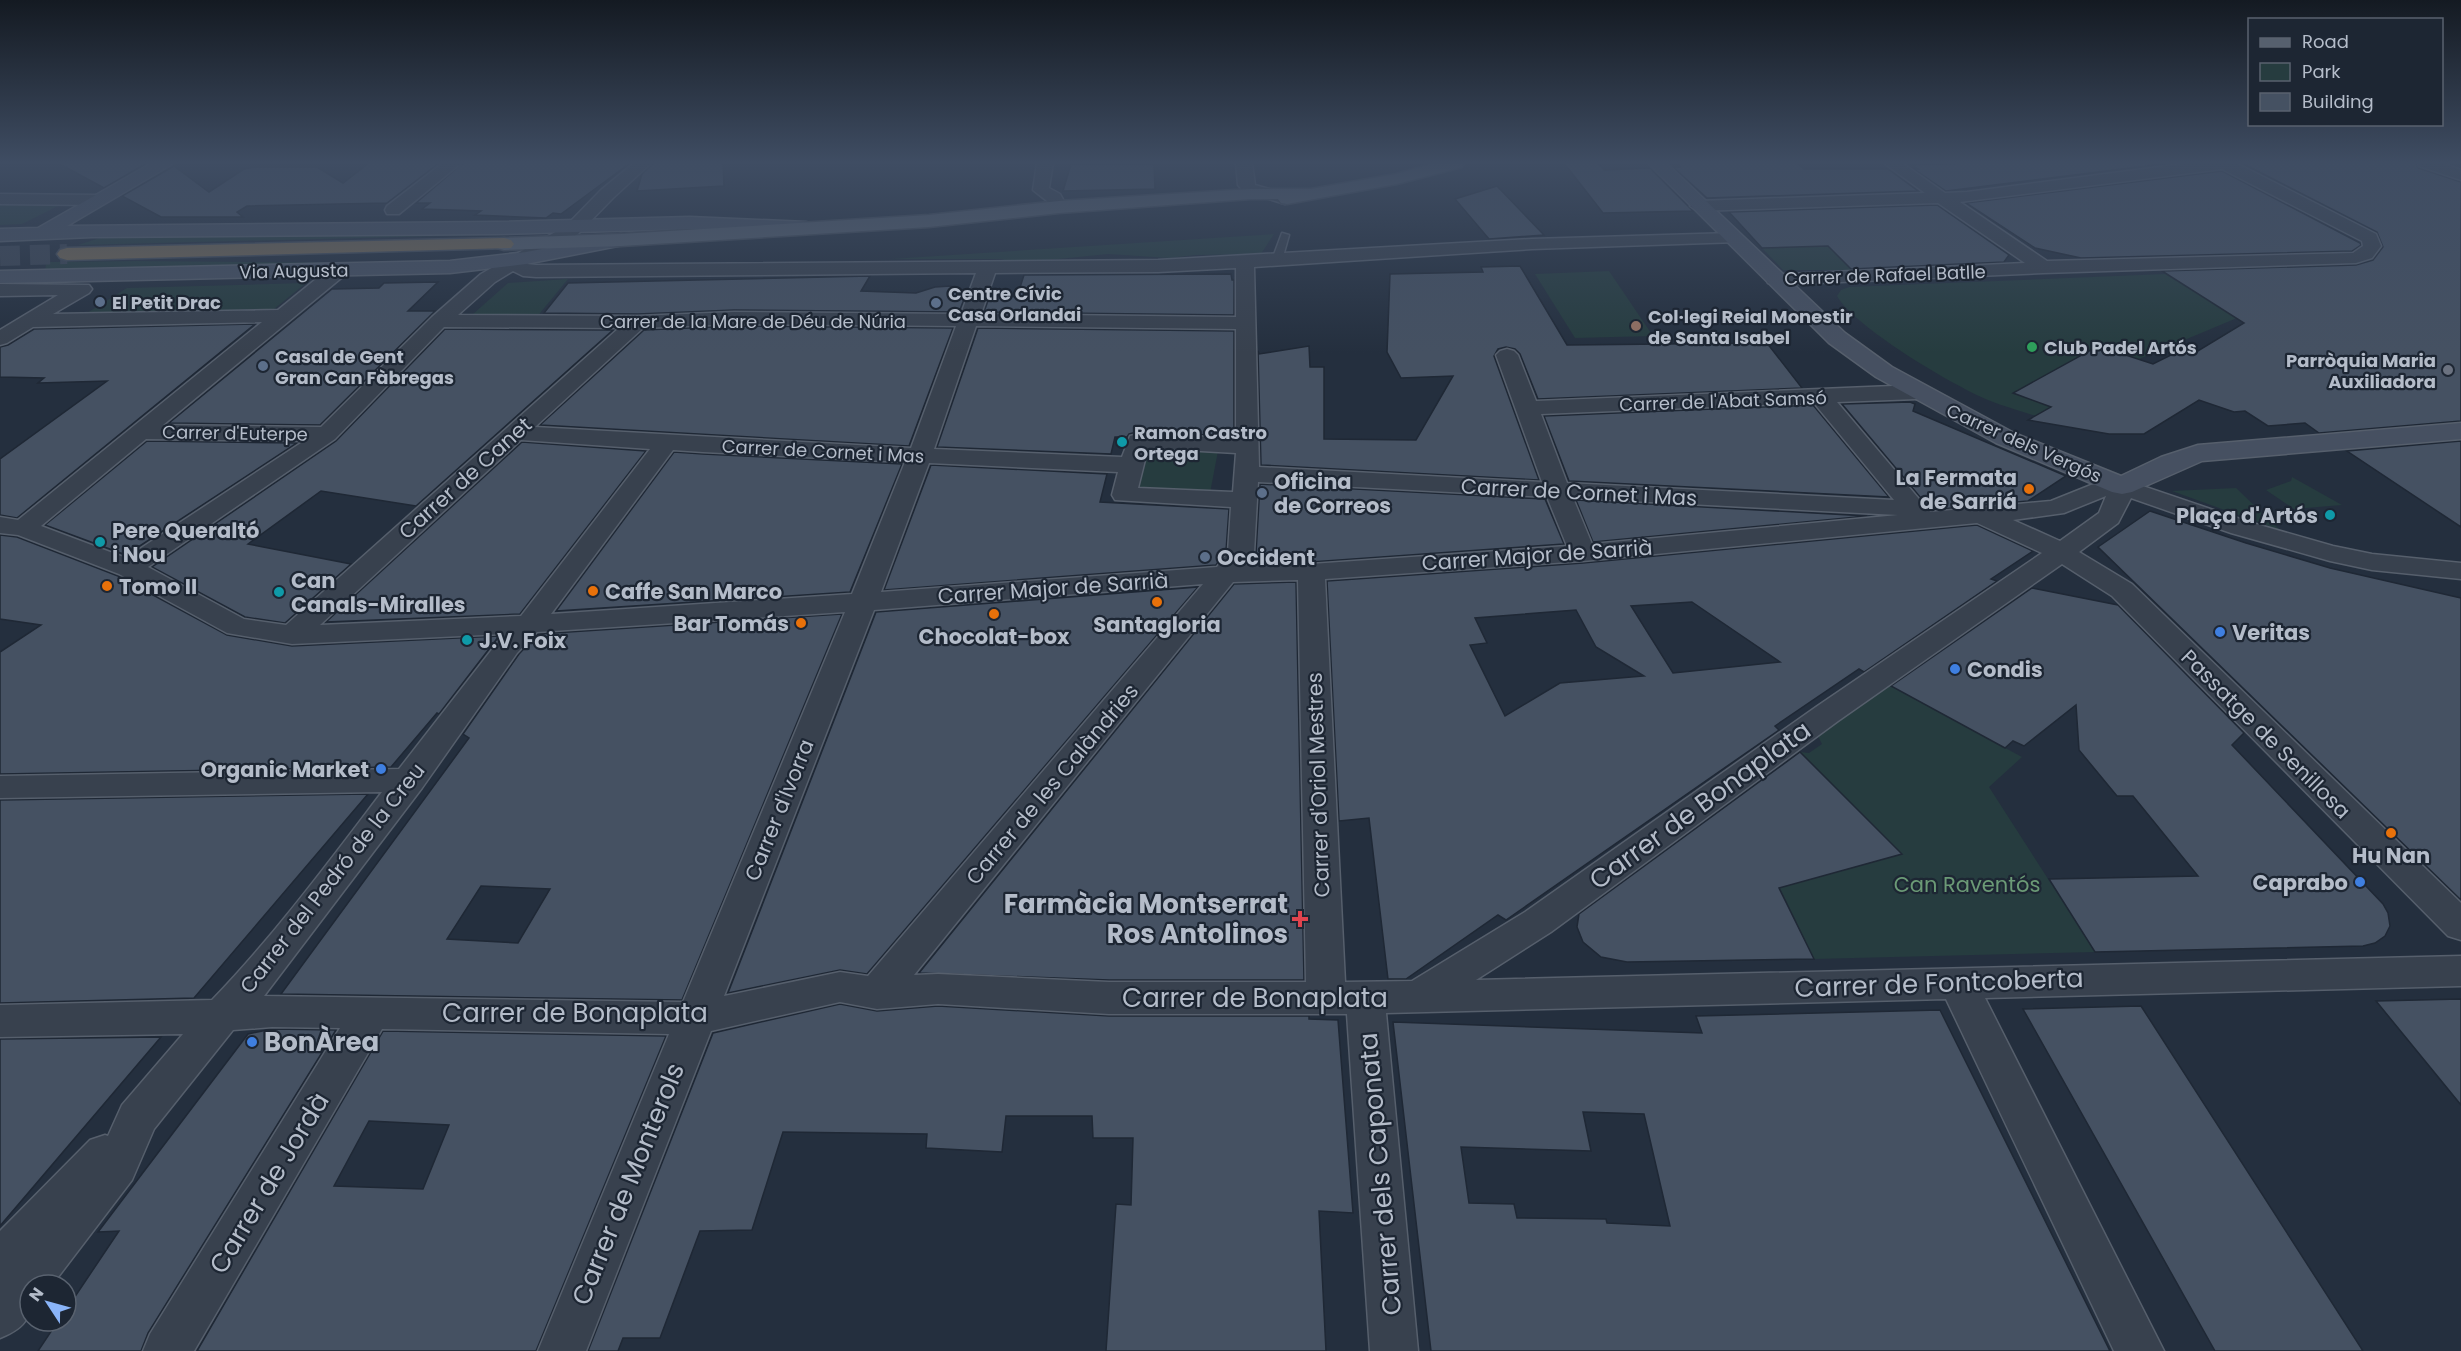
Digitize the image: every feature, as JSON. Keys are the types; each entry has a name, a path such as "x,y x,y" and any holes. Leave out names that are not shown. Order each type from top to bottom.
{"highway":[{"path":"67,254 504,244"}],"main road":[{"name":"Via Augusta","path":"504,244 621,240 842,226"}],"street":[{"path":"9,254 54,226"},
{"name":"Via Augusta","path":"0,235 508,226"},
{"path":"129,568 287,465 327,434 439,321 488,278 576,226"},
{"name":"Via Augusta","path":"770,226 808,228"},
{"name":"Carrer dels Vergós","path":"1719,226 1837,338 1917,392 2005,438 2122,486"},
{"path":"1982,226 2043,267"},
{"name":"Carrer de Rafael Batlle","path":"1775,279 2043,267 2356,258 2367,254 2372,246 2370,238 2346,226"},
{"path":"520,260 523,270 536,271 987,269 1245,262 1522,245 1732,238"},
{"name":"Via Augusta","path":"0,277 450,267 520,260 621,240"},
{"name":"Carrer de les Calàndries","path":"877,993 1226,574 1240,553 1248,446 1245,262"},
{"name":"Carrer d'Ivorra","path":"695,1018 921,455 987,269"},
{"path":"11,527 142,432 339,270"},
{"path":"0,290 82,289 0,339"},
{"path":"28,321 284,315"},
{"name":"Carrer de la Mare de Déu de Núria","path":"439,321 638,322 734,318 1247,323"},
{"name":"Carrer de Canet","path":"292,635 638,322"},
{"path":"1507,356 1557,491 1583,553"},
{"name":"Carrer de l'Abat Samsó","path":"1528,408 1917,392"},
{"path":"1821,397 1918,514"},
{"path":"2122,486 2161,466 2198,453 2461,431"},
{"name":"Carrer d'Euterpe","path":"142,432 327,434"},
{"name":"Carrer de Cornet i Mas","path":"514,433 1132,465"},
{"path":"1244,500 1124,495 1138,441 1248,446"},
{"name":"Carrer del Pedró de la Creu","path":"0,1314 117,1166 137,1118 256,978 410,780 507,647 529,624 667,442"},
{"name":"Carrer de Cornet i Mas","path":"1246,474 1801,503 1918,514"},
{"path":"2122,486 2251,530 2333,554 2392,564 2461,571"},
{"name":"Carrer Major de Sarrià","path":"11,527 129,568 237,627 292,635 529,624 863,603 1226,574 1311,572 1583,553 1848,529 1918,514 1980,515 2055,508 2100,490 2122,486"},
{"name":"Carrer de Bonaplata","path":"0,1021 221,1017 272,1011 695,1018 840,987 877,993 938,989 1109,998 1417,997 1538,922 1827,714 2109,518 2122,486"},
{"path":"1980,515 2062,552"},
{"name":"Passatge de Senillosa","path":"2062,552 2122,590 2461,926"},
{"name":"Carrer d'Oriol Mestres","path":"1311,572 1346,998"},
{"path":"0,787 410,780"},
{"name":"Carrer de Fontcoberta","path":"1417,997 2461,971"},
{"path":"1957,982 2140,1351"},
{"name":"Carrer dels Caponata","path":"1346,998 1394,1351"},
{"name":"Carrer de Jordà","path":"167,1351 370,1014"},
{"name":"Carrer de Monterols","path":"562,1351 695,1018"},
{"path":"0,1265 137,1118"}],"lane":[{"path":"1277,260 1285,235"}],"green space":[{"path":"525,228 521,234 78,245 109,235"},
{"path":"1274,234 1261,254 1196,255 1169,258 1108,254 1019,263 1000,259 891,259"},
{"path":"1828,246 1852,270 1783,270 1762,248"},
{"path":"49,262 377,263 45,272 46,264"},
{"path":"1609,271 1653,336 1575,338 1535,274"},
{"name":"Club Padel Artós","path":"2165,274 2237,318 2139,359 2036,416 1972,393 1930,369 1883,339 1847,309 1837,296 1841,290 1849,287"},
{"path":"568,279 536,318 472,315 508,283"},
{"path":"306,283 268,314 79,318 127,288"},
{"path":"1150,446 1218,451 1210,493 1138,490"},
{"path":"2292,477 2342,505 2294,509 2266,490 2291,481"},
{"path":"2236,488 2280,530 2172,491"},
{"name":"Can Raventós","path":"1890,686 2022,757 1989,787 2095,952 1814,959 1780,888 1694,833 1731,802 1804,881 1901,854 1800,752 1809,753 1822,744 1818,736"}],"building":[{"path":"1478,226 1535,226 1544,235 1489,239"},
{"path":"1742,226 1967,226 2009,255 2004,262 1851,269 1828,246 1762,248"},
{"path":"2001,226 2328,226 2361,245 2352,251 2081,258 2035,248"},
{"path":"2365,226 2461,226 2461,421 2319,433 2305,423 2268,426 2245,411 2234,412 2199,400 2144,434 2109,434 2028,420 2051,407 2013,393 2098,346 2153,364 2181,350 2193,354 2244,323 2162,271 2356,265 2373,260 2383,247 2377,232"},
{"path":"1520,266 1567,345 1767,343 1802,388 1538,399 1520,354 1515,349 1506,347 1498,349 1494,356 1539,480 1261,465 1258,351 1259,354 1309,346 1310,367 1324,367 1324,439 1416,440 1453,376 1401,378 1387,352 1390,274 1483,272 1481,267"},
{"path":"1231,274 1234,280 1234,315 984,312 990,295 1017,297 1024,275"},
{"path":"870,276 861,291 916,293 935,287 951,286 966,294 959,312 734,310 638,314 544,313 568,283"},
{"path":"438,282 408,311 435,311 320,425 169,423 332,289 379,288 384,283"},
{"path":"255,324 17,518 0,515 0,459 107,381 38,383 44,378 0,377 0,347 8,345 34,329"},
{"path":"734,326 953,328 909,446 540,425 644,330"},
{"path":"978,328 1234,331 1234,436 1137,432 1127,437 1115,437 1111,454 937,447"},
{"path":"445,329 613,330 416,506 321,491 248,544 351,564 285,623 245,617 152,567 336,441"},
{"path":"1910,402 1915,404 1913,411 2066,476 2028,501 1931,510 1842,404"},
{"path":"1813,405 1889,497 1569,481 1544,416"},
{"path":"147,441 297,443 126,555 45,525"},
{"path":"2461,441 2461,527 2347,451"},
{"path":"522,442 646,451 520,614 326,622"},
{"path":"674,452 902,464 850,592 556,611"},
{"path":"931,465 1107,474 1100,502 1229,509 1226,551 1216,565 884,590"},
{"path":"1260,484 1545,499 1564,544 1311,562 1250,563 1256,553"},
{"path":"1576,500 1867,516 1593,542"},
{"path":"2150,511 2330,568 2461,598 2461,900 2098,547"},
{"path":"1977,525 2033,551 1991,579 1997,581 1864,672 1859,669 1775,726 1779,730 1506,920 1498,915 1406,979 1388,979 1369,818 1339,821 1327,581 1583,563","holes":["1692,602 1780,662 1673,673 1631,606","1576,610 1596,647 1644,676 1560,683 1505,716 1470,645 1487,643 1475,618"]},
{"path":"0,535 17,537 118,576 227,635 292,646 499,636 439,714 437,713 391,767 0,774 0,652 41,625 0,619"},
{"path":"1296,582 1304,980 1109,980 919,973 1234,584"},
{"path":"1198,587 867,974 840,970 728,993 876,612"},
{"path":"2032,588 2118,605 2244,733 2232,745 2383,904 2388,913 2390,926 2385,936 2375,943 2363,946 2095,952 2049,879 2198,876 2133,796 2117,796 2079,750 2076,705 2024,746 2013,741 2005,748 1891,686"},
{"path":"842,614 682,1000 281,994 469,738 463,734 519,654 538,634","holes":["481,886 550,889 518,943 447,939"]},
{"path":"1800,752 1902,854 1779,888 1814,959 1627,962 1601,957 1583,942 1577,927 1579,914"},
{"path":"368,794 194,998 0,1003 0,800"},
{"path":"2461,999 2461,1105 2376,1001"},
{"path":"840,1004 877,1011 938,1006 1109,1016 1309,1016 1309,1019 1338,1020 1353,1213 1319,1211 1326,1351 1106,1351 1116,1204 1131,1205 1133,1138 1093,1138 1092,1116 1006,1116 1002,1152 926,1148 927,1134 783,1132 752,1230 700,1231 660,1338 623,1338 618,1351 588,1351 713,1033"},
{"path":"2141,1006 2363,1351 2215,1351 2023,1009"},
{"path":"1940,1010 2110,1351 1431,1351 1393,1022 1702,1033 1696,1016","holes":["1583,1112 1644,1114 1670,1226 1607,1223 1606,1219 1517,1218 1514,1204 1469,1203 1461,1147 1591,1151"]},
{"path":"272,1029 336,1030 148,1333 141,1351 38,1351 50,1333 78,1333 78,1292 119,1231 98,1232 248,1034"},
{"path":"383,1031 666,1036 536,1351 197,1351","holes":["369,1121 449,1125 423,1189 334,1186"]},
{"path":"161,1037 0,1226 0,1039"}],"tunnel":[{"path":"0,256 67,254"}],"place":[{"name":"El Petit Drac","path":"100,302"},
{"name":"Centre Cívic Casa Orlandai","path":"936,303"},
{"name":"Col·legi Reial Monestir de Santa Isabel","path":"1636,326"},
{"name":"Club Padel Artós","path":"2032,347"},
{"name":"Casal de Gent Gran Can Fàbregas","path":"263,366"},
{"name":"Parròquia Maria Auxiliadora","path":"2448,370"},
{"name":"Ramon Castro Ortega","path":"1122,442"},
{"name":"La Fermata de Sarriá","path":"2029,489"},
{"name":"Oficina de Correos","path":"1262,493"},
{"name":"Plaça d'Artós","path":"2330,515"},
{"name":"Pere Queraltó i Nou","path":"100,542"},
{"name":"Occident","path":"1205,557"},
{"name":"Tomo II","path":"107,586"},
{"name":"Caffe San Marco","path":"593,591"},
{"name":"Can Canals-Miralles","path":"279,592"},
{"name":"Santagloria","path":"1157,602"},
{"name":"Chocolat-box","path":"994,614"},
{"name":"Bar Tomás","path":"801,623"},
{"name":"Veritas","path":"2220,632"},
{"name":"J.V. Foix","path":"467,640"},
{"name":"Condis","path":"1955,669"},
{"name":"Organic Market","path":"381,769"},
{"name":"Hu Nan","path":"2391,833"},
{"name":"Caprabo","path":"2360,882"},
{"name":"Farmàcia Montserrat Ros Antolinos","path":"1300,919"},
{"name":"BonÀrea","path":"252,1042"}]}
